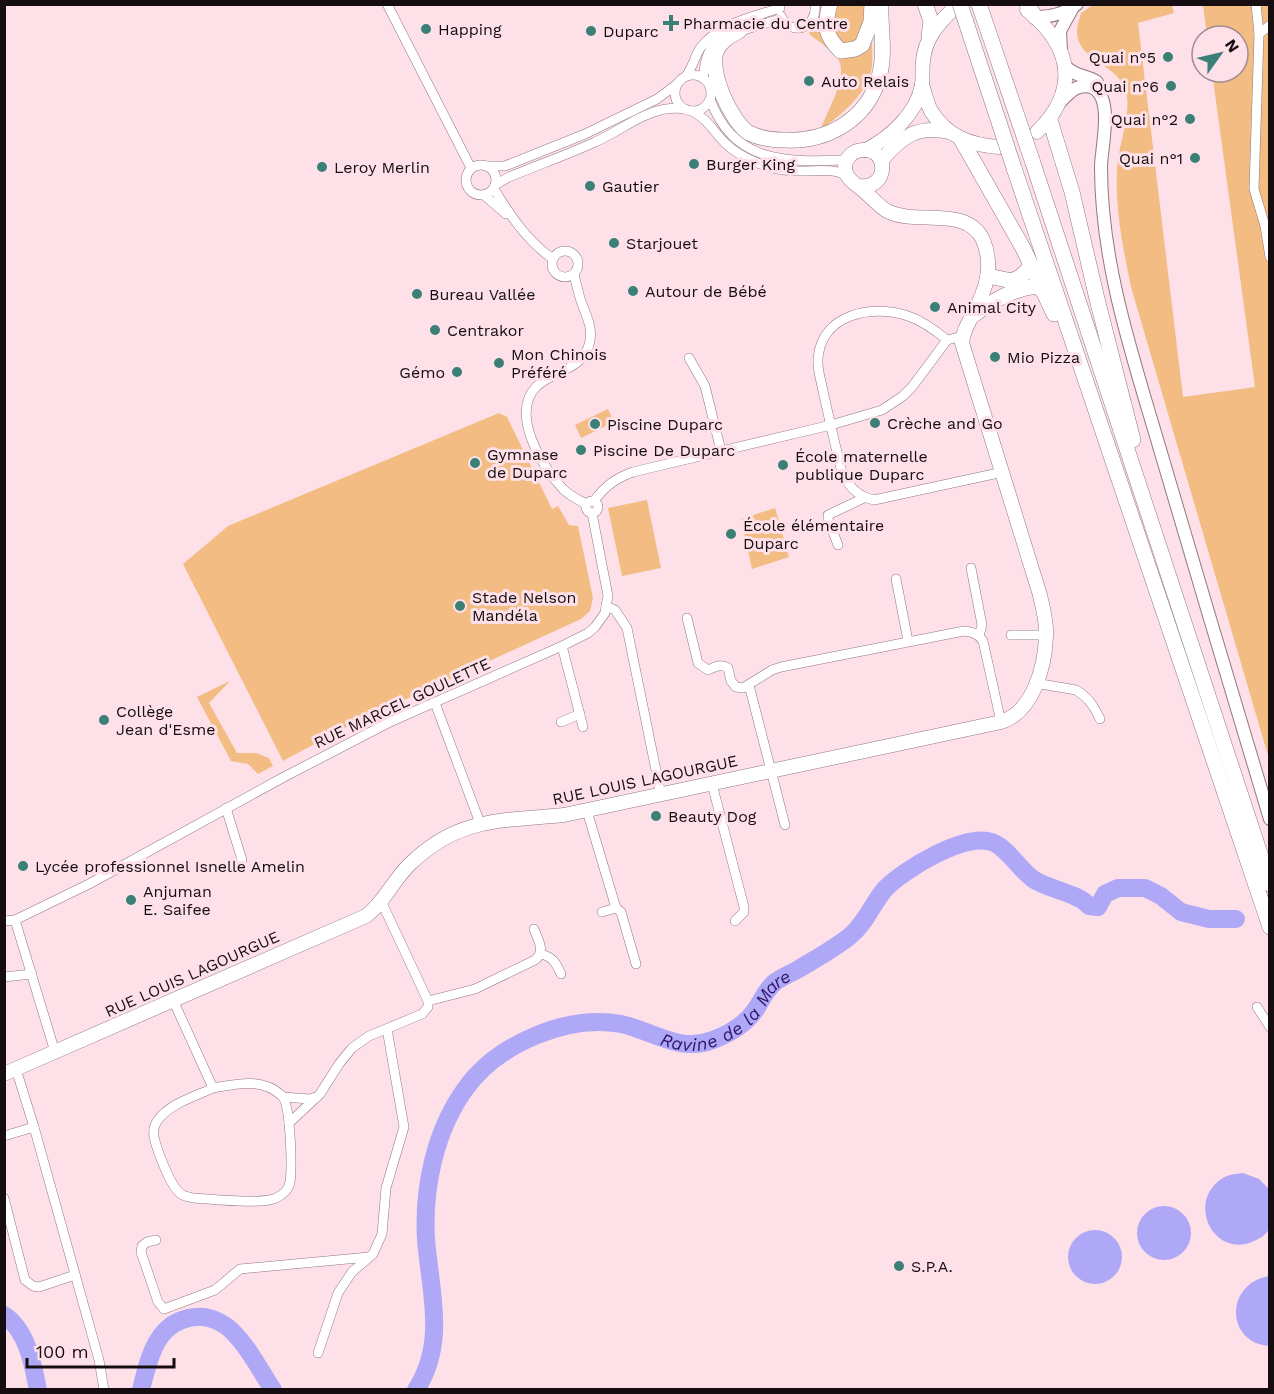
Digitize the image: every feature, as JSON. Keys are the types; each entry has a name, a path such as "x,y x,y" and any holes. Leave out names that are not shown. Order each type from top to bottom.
{"highway":[{"path":"830,4 826,29 829,39 841,51 848,51 862,45 871,22 872,4"},
{"path":"739,31 720,44 714,61 717,77 730,111 742,127 759,138 790,141 812,139 838,130 849,122 860,112 876,88 882,66 880,4"},
{"path":"925,4 931,21 929,36"},
{"path":"979,4 1269,884"},
{"path":"956,7 1014,168 1269,927"},
{"path":"1050,120 1072,192 1097,299 1171,585"},
{"path":"955,135 1045,292 1081,377 1139,536"},
{"path":"988,276 1012,281 1032,266"},
{"path":"972,316 995,300 1024,288 1036,286 1045,292"}],"main road":[{"path":"1020,4 1031,11 1050,32 1063,58 1064,83 1060,102 1050,120 1037,132"},
{"path":"955,135 931,111 922,85 923,60 929,36 939,22 956,7"},
{"path":"922,85 910,112 900,125 878,144 851,154 845,168 852,182 887,211 925,219 950,219 970,225 978,232 985,247 988,276 983,294 965,326 963,336"},
{"path":"881,161 913,133 926,129 955,135 979,146 999,147"},
{"path":"866,150 878,156 881,161 880,178 883,197 900,215"},
{"path":"859,186 870,186 880,178"},
{"name":"RUE LOUIS LAGOURGUE","path":"10,1072 366,916 382,903 397,878 412,862 454,833 480,823 587,811 1001,722 1018,714 1024,707 1040,667 1046,635 1045,617 1003,472 964,351 963,336"}],"street":[{"path":"387,4 471,168"},
{"path":"703,78 709,50 722,38 777,20 796,28 805,27 812,22 816,14 815,4"},
{"path":"1256,4 1259,34 1254,189 1265,226 1269,257"},
{"path":"553,259 537,248 513,219 484,195 473,193 466,185 466,176 471,168 478,165 505,166 603,125 657,99 686,76 700,48 712,36 728,26 781,6 783,21"},
{"path":"1031,11 1049,17 1075,7"},
{"path":"1075,7 1060,31 1063,58 1079,77 1094,80 1103,87 1111,106 1101,164 1102,209 1110,271 1133,357 1269,819"},
{"path":"1259,34 1269,24"},
{"path":"686,76 692,74 703,78 710,87 710,99 730,134 753,152 774,159 799,162 847,160"},
{"path":"676,85 677,101 707,120 725,143 742,156 764,165 796,171 833,171 847,176"},
{"path":"1060,102 1076,87 1094,88 1100,93 1104,104 1105,132"},
{"path":"484,195 509,177 608,136 645,115 674,108 688,110 703,108 710,99"},
{"path":"486,166 495,174 494,187 513,219"},
{"path":"532,241 553,250 571,251 577,257 579,266 569,276"},
{"path":"553,259 562,251"},
{"path":"553,259 554,270 558,275 569,276"},
{"path":"569,276 590,321 591,335 585,354 575,365 536,387 528,400 525,411 526,424 558,483 568,493 591,506"},
{"path":"947,340 919,320 891,313 860,313 839,322 830,330 822,341 818,362 842,472 858,495 874,500 1003,472"},
{"path":"661,795 627,628 615,610 606,606 608,596 591,506 605,487 621,476 872,414 903,396 920,378 947,340 963,336"},
{"path":"689,358 705,386 721,451"},
{"path":"838,545 828,515 864,498"},
{"path":"971,568 982,625 980,636 986,650 1001,722"},
{"path":"896,579 908,641"},
{"name":"RUE MARCEL GOULETTE","path":"4,921 15,920 89,884 226,808 388,723 588,633 605,612 606,606"},
{"path":"687,618 695,659 701,667 708,670 720,665 728,668 731,681 736,687 743,688 766,673 781,667 964,631 980,636"},
{"path":"1011,635 1046,635"},
{"path":"562,646 583,728"},
{"path":"1035,683 1076,690 1095,707 1100,719"},
{"path":"749,685 785,825"},
{"path":"435,703 480,823"},
{"path":"561,722 580,714"},
{"path":"712,784 744,907 744,912 735,921"},
{"path":"226,808 242,860"},
{"path":"587,811 616,908 621,912 636,964"},
{"path":"289,1123 320,1094 352,1048 369,1036 422,1014 428,1007 428,1001 382,903"},
{"path":"602,912 616,908"},
{"path":"15,920 55,1052"},
{"path":"534,929 541,954"},
{"path":"428,1001 475,989 535,960 541,954"},
{"path":"541,954 556,962 561,974"},
{"path":"4,977 32,974"},
{"path":"173,1000 213,1088"},
{"path":"1257,1007 1269,1027"},
{"path":"318,1353 338,1293 352,1272 370,1257 381,1241 386,1188 404,1127 387,1029"},
{"path":"10,1072 34,1126 99,1360 104,1389"},
{"path":"245,1083 256,1084 267,1086 283,1097 287,1102 289,1123 290,1182 281,1195 265,1202 184,1196 176,1189 153,1136 154,1126 159,1117 170,1109 213,1088 245,1083"},
{"path":"283,1097 310,1099 320,1094"},
{"path":"4,1136 34,1126"},
{"path":"4,1198 7,1221 23,1275 29,1284 39,1287 75,1275"},
{"path":"156,1240 142,1246 141,1252 158,1302 164,1309 215,1290 240,1269 370,1257"}],"shaded area":[{"path":"820,5 868,5 872,66 859,95 845,111 820,130 836,94 841,66 835,55 809,34 818,18"},
{"path":"1093,5 1172,5 1174,13 1138,23 1183,397 1255,387 1214,84 1250,84 1250,24 1205,24 1203,5 1269,5 1269,759 1131,287 1117,199 1118,161 1127,113 1127,97 1117,76 1091,56 1079,41 1077,28 1081,13"},
{"name":"Piscine Duparc","path":"608,409 614,422 581,438 575,425"},
{"path":"499,413 507,417 552,509 558,506 569,525 578,526 593,598 590,611 581,619 350,725 283,761 183,564 228,526"},
{"path":"647,500 661,568 622,576 608,508"},
{"path":"775,508 789,557 752,569 741,519"},
{"path":"230,681 209,703 237,753 256,753 269,758 273,766 258,774 248,764 231,761 197,697"},
{"path":"1243,1173 1259,1179 1270,1190 1271,1223 1267,1232 1260,1238 1238,1245 1225,1242 1215,1234 1208,1223 1205,1211 1207,1198 1213,1186 1227,1176"},
{"path":"1159,1206 1169,1206 1179,1210 1187,1218 1191,1233 1187,1248 1179,1256 1169,1260 1159,1260 1149,1256 1141,1248 1137,1238 1137,1228 1141,1218 1149,1210"},
{"path":"1090,1230 1100,1230 1110,1234 1118,1242 1122,1257 1118,1272 1110,1280 1100,1284 1090,1284 1080,1280 1072,1272 1068,1262 1068,1252 1072,1242 1080,1234"},
{"path":"1270,1276 1269,1346 1255,1342 1245,1335 1238,1325 1236,1313 1238,1301 1244,1290 1254,1281"}],"waterway":[{"name":"Ravine de la Mare","path":"416,1390 425,1372 434,1335 433,1297 426,1239 427,1200 433,1160 446,1122 466,1088 496,1058 515,1046 557,1028 600,1022 621,1024 689,1044 719,1038 737,1028 747,1019 774,983 850,936 885,889 894,881 936,854 969,842 983,840 994,843 1033,879 1078,898 1089,906 1098,907 1105,894 1118,888 1145,888 1161,896 1181,912 1209,919 1236,919"},
{"name":"Ravine de la Mare","path":"4,1315 12,1321 24,1338 38,1390"},
{"name":"Ravine de la Mare","path":"141,1390 151,1354 163,1333 182,1320 195,1317 215,1320 233,1332 249,1352 273,1390"}],"place":[{"name":"Pharmacie du Centre","path":"671,23"},
{"name":"Happing","path":"426,29"},
{"name":"Duparc","path":"591,31"},
{"name":"Quai n°5","path":"1168,57"},
{"name":"Auto Relais","path":"809,81"},
{"name":"Quai n°6","path":"1171,86"},
{"name":"Quai n°2","path":"1190,119"},
{"name":"Quai n°1","path":"1195,158"},
{"name":"Burger King","path":"694,164"},
{"name":"Leroy Merlin","path":"322,167"},
{"name":"Gautier","path":"590,186"},
{"name":"Starjouet","path":"614,243"},
{"name":"Autour de Bébé","path":"633,291"},
{"name":"Bureau Vallée","path":"417,294"},
{"name":"Animal City","path":"935,307"},
{"name":"Centrakor","path":"435,330"},
{"name":"Mio Pizza","path":"995,357"},
{"name":"Mon Chinois Préféré","path":"499,363"},
{"name":"Gémo","path":"457,372"},
{"name":"Crèche and Go","path":"875,423"},
{"name":"Piscine Duparc","path":"595,424"},
{"name":"Piscine De Duparc","path":"581,450"},
{"name":"Gymnase de Duparc","path":"475,463"},
{"name":"École maternelle publique Duparc","path":"783,465"},
{"name":"École élémentaire Duparc","path":"731,534"},
{"name":"Stade Nelson Mandéla","path":"460,606"},
{"name":"Collège Jean d'Esme","path":"104,720"},
{"name":"Beauty Dog","path":"656,816"},
{"name":"Lycée professionnel Isnelle Amelin","path":"23,866"},
{"name":"Anjuman E. Saifee","path":"131,900"},
{"name":"S.P.A.","path":"899,1266"}]}
